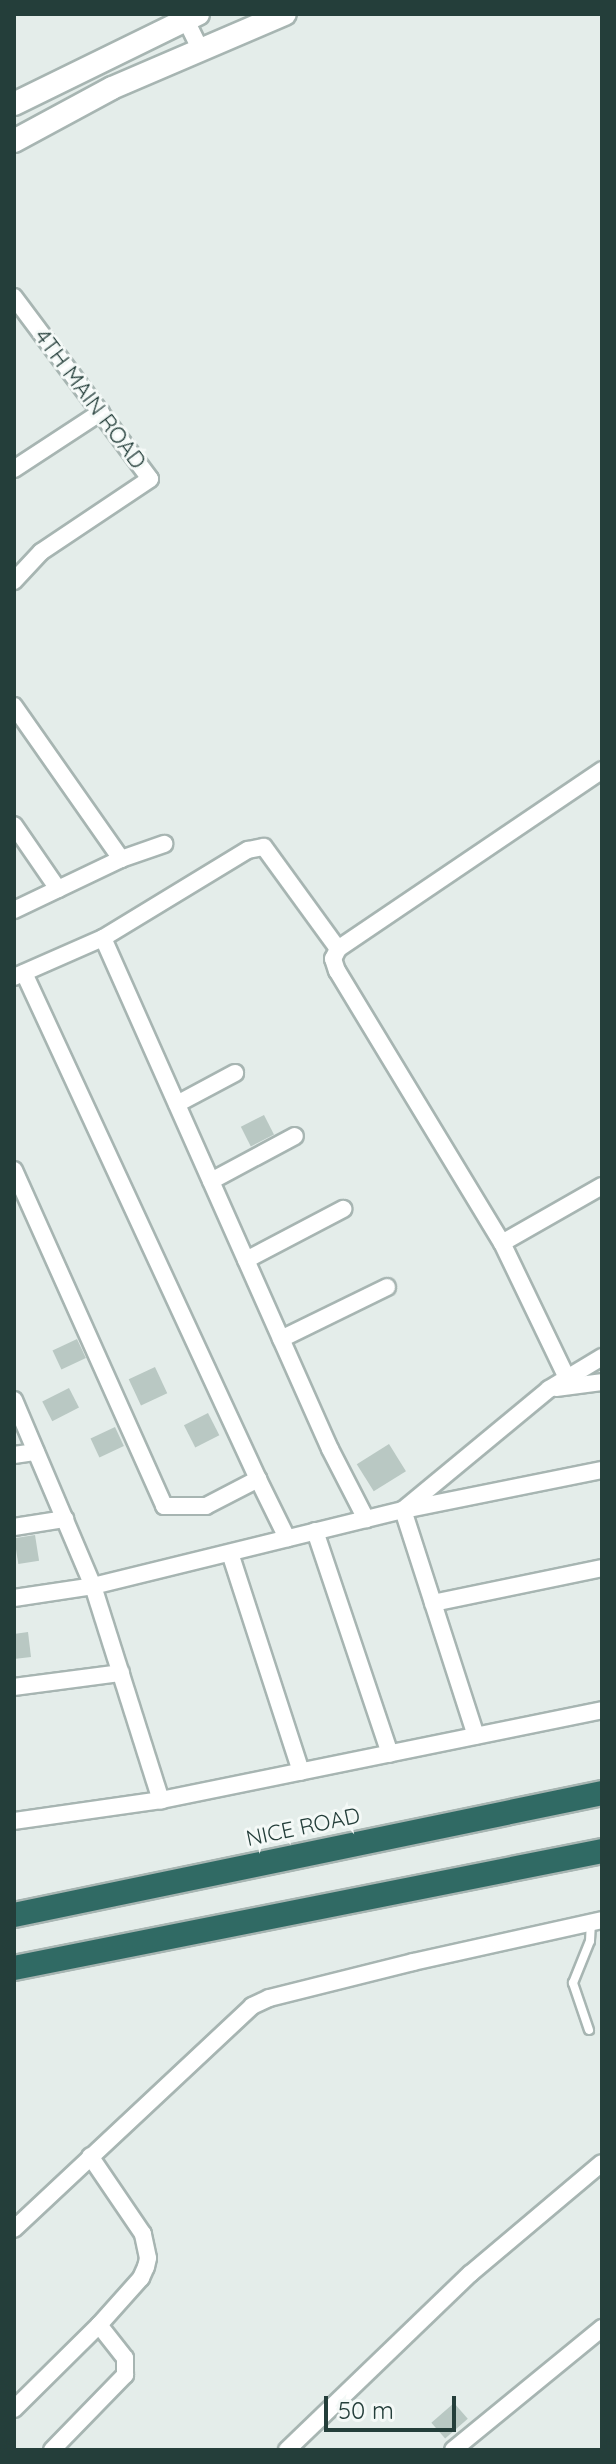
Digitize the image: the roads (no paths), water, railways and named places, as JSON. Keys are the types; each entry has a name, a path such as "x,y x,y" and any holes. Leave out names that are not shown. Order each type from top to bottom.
{"highway":[{"name":"NICE ROAD","path":"14,1915 602,1793"},
{"path":"14,1968 602,1851"}],"main road":[{"path":"14,141 112,88 285,14"},
{"path":"14,104 189,16"}],"street":[{"path":"189,16 200,49"},
{"name":"4TH MAIN ROAD","path":"14,581 41,552 150,479 16,305"},
{"path":"14,469 101,412"},
{"path":"14,706 121,859"},
{"path":"567,1378 502,1243 337,971 333,959 338,949 602,770"},
{"path":"14,825 58,889"},
{"path":"14,910 121,859 164,844"},
{"path":"287,1538 19,975 103,938 248,850 264,847 338,949"},
{"path":"103,938 281,1339 366,1519"},
{"path":"177,1104 235,1073"},
{"path":"211,1181 295,1136"},
{"path":"14,1170 164,1506 206,1506 258,1479"},
{"path":"502,1243 602,1186"},
{"path":"246,1260 343,1209"},
{"path":"281,1339 387,1287"},
{"path":"403,1510 549,1389 602,1357"},
{"path":"549,1389 602,1382"},
{"path":"14,1400 93,1586 161,1800"},
{"path":"14,1455 36,1452"},
{"path":"14,1598 93,1586 403,1510 602,1470"},
{"path":"403,1510 476,1736"},
{"path":"14,1527 65,1519"},
{"path":"315,1531 390,1754"},
{"path":"230,1553 301,1772"},
{"path":"433,1603 602,1568"},
{"path":"14,1687 121,1673"},
{"path":"14,1821 161,1800 602,1710"},
{"path":"14,2229 237,2017 269,1998 597,1922"},
{"path":"14,2409 99,2325 141,2278 148,2258 143,2234 90,2156"},
{"path":"287,2450 470,2274 602,2163"},
{"path":"52,2450 125,2375 125,2358 99,2325"},
{"path":"453,2450 602,2328"}],"lane":[{"path":"589,2030 573,1983 597,1922"}]}
